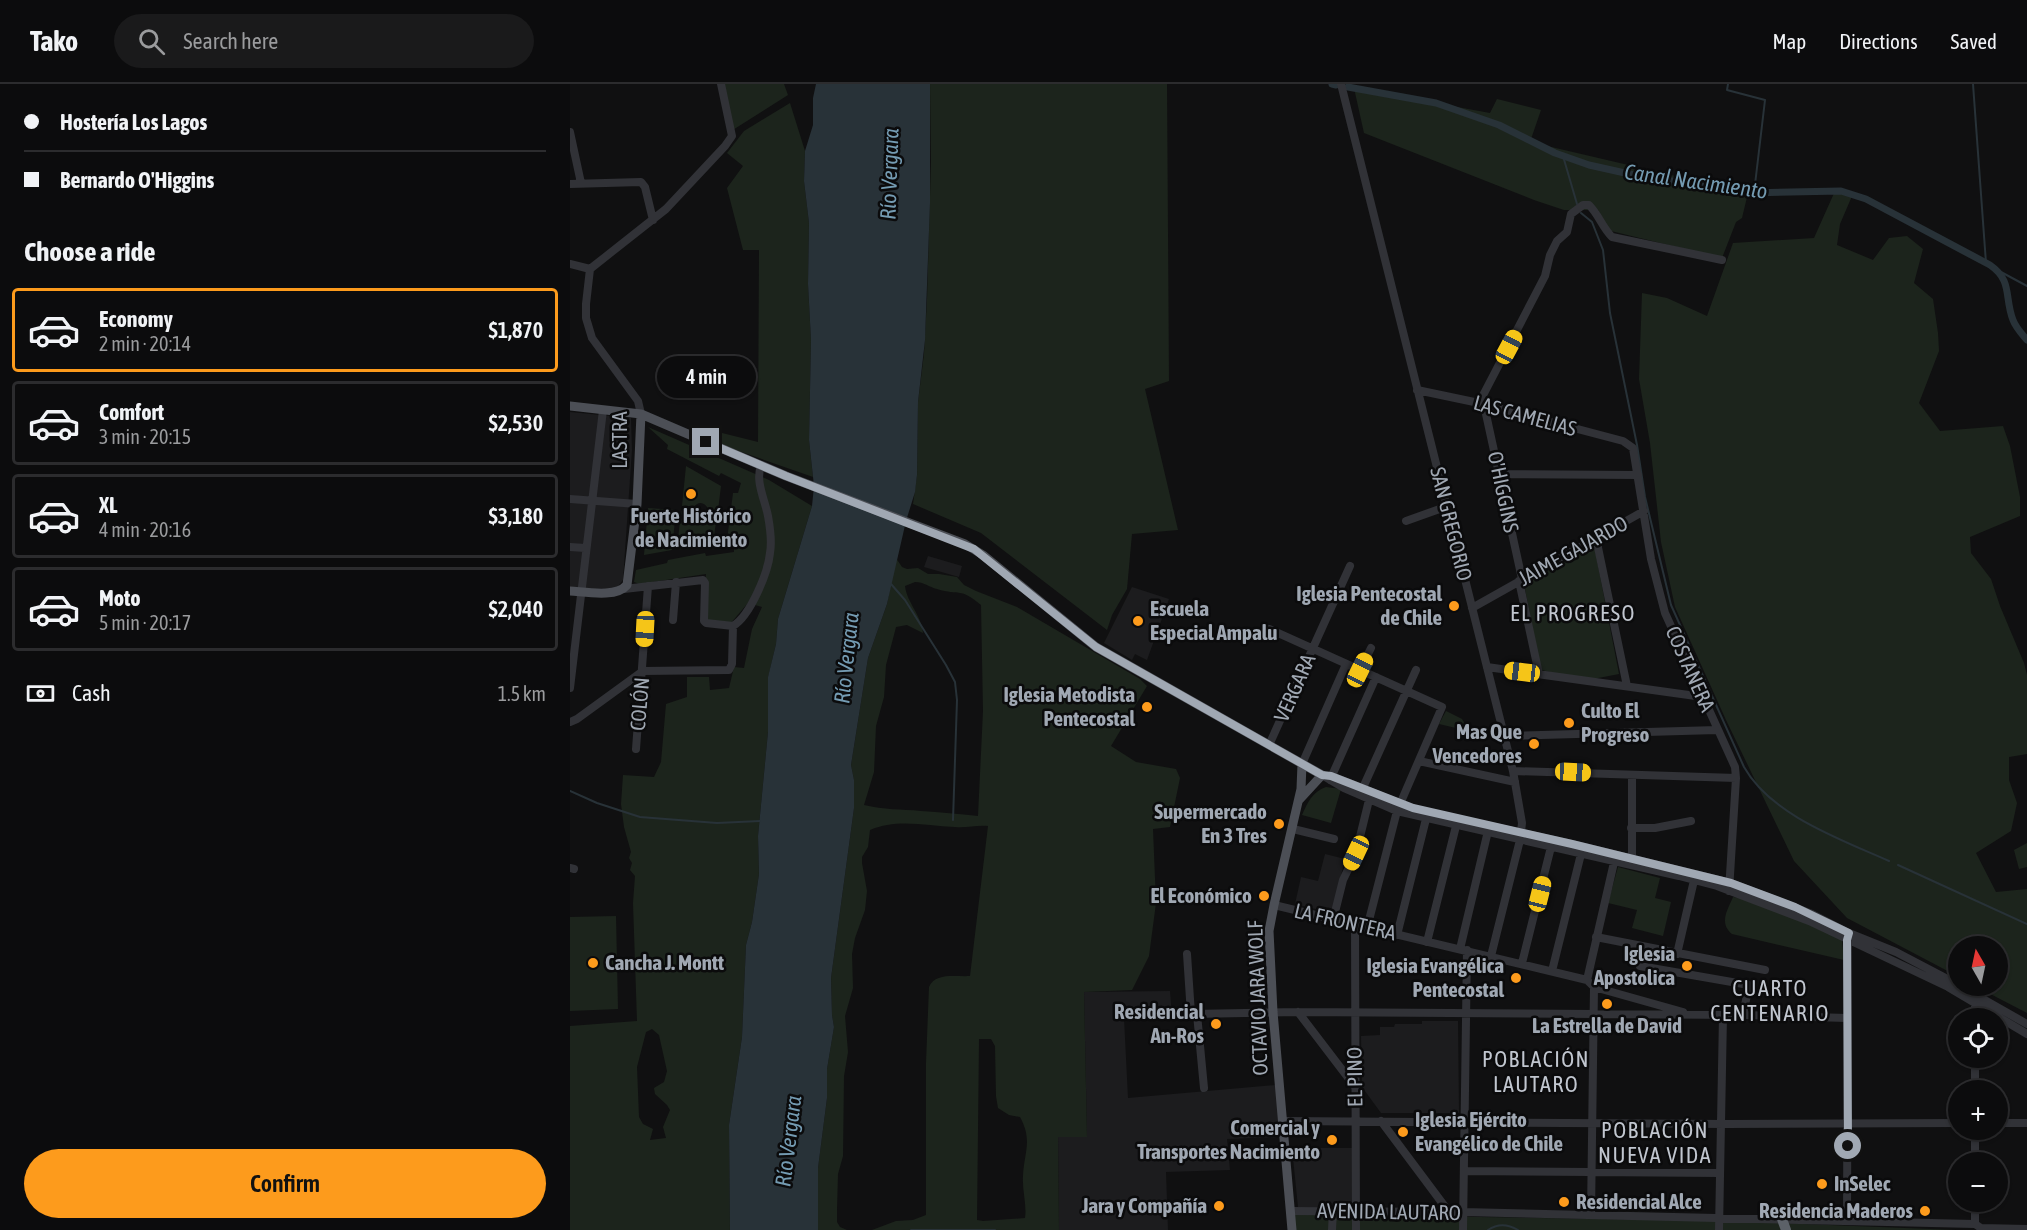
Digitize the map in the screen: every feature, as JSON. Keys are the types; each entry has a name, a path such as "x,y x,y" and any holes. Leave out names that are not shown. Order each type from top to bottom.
{"main road":[{"path":"570,406 641,414 760,466 974,549 1096,647 1328,778"},
{"name":"LASTRA","path":"624,589 627,585 637,504 641,414"},
{"path":"570,591 606,593 624,589"},
{"path":"1299,801 1302,764"},
{"name":"OCTAVIO JARA WOLF","path":"1292,1230 1273,1012 1269,932 1299,801 1328,778"}],"street":[{"path":"570,264 590,269 666,209 719,153 732,136 721,84"},
{"name":"SAN GREGORIO","path":"1341,84 1515,782 1522,823 1521,837"},
{"path":"570,132 581,183"},
{"path":"570,184 641,182 645,187 652,220"},
{"path":"1482,404 1545,276 1550,255 1557,241 1567,232 1571,214 1583,205 1589,205 1598,214 1604,229 1612,237 1722,260"},
{"name":"LASTRA","path":"590,269 586,318 592,338 638,401 641,414"},
{"name":"LAS CAMELIAS","path":"1417,390 1482,404 1623,441 1631,446"},
{"name":"O'HIGGINS","path":"1482,404 1499,474 1539,674"},
{"path":"570,688 603,410"},
{"name":"COSTANERA","path":"1631,446 1657,586 1665,613 1735,767 1730,887"},
{"path":"624,589 676,582 705,581 704,621 733,626 740,622 753,603 770,552 768,519 759,479 760,466"},
{"path":"1499,474 1638,475"},
{"path":"570,499 637,504"},
{"path":"1406,521 1448,506"},
{"name":"JAIME GAJARDO","path":"1472,608 1644,512"},
{"path":"1596,538 1628,686"},
{"path":"570,547 585,548"},
{"name":"VERGARA","path":"1269,745 1350,566"},
{"path":"673,620 676,582"},
{"name":"COLÓN","path":"636,749 648,586"},
{"path":"570,723 643,671 729,670 732,664 733,626"},
{"path":"1269,629 1442,707 1398,808 1366,927"},
{"path":"1360,670 1371,648"},
{"path":"1302,764 1346,664"},
{"path":"1487,667 1703,698"},
{"path":"1361,792 1416,670"},
{"path":"1376,677 1328,778 1426,819 1489,830"},
{"path":"1504,736 1717,730"},
{"path":"1419,762 1515,782"},
{"path":"1512,771 1736,778"},
{"path":"1632,775 1632,862"},
{"path":"1361,792 1369,800 1398,808 1695,877 1787,904 1898,962 1975,998 2022,1024 2027,1034"},
{"path":"1333,920 1343,880 1356,853 1369,800"},
{"path":"1397,935 1426,819"},
{"path":"1631,828 1655,828 1691,821"},
{"path":"1427,942 1456,826"},
{"path":"1293,829 1334,839"},
{"path":"1463,1230 1466,1013 1463,950 1489,830"},
{"path":"1521,837 1581,854 1615,858"},
{"path":"1491,956 1521,837"},
{"path":"1522,963 1551,847"},
{"path":"1552,971 1581,854"},
{"path":"1615,858 1587,980 1594,987 1692,1014"},
{"path":"1677,954 1695,877"},
{"name":"LA FRONTERA","path":"1274,905 1587,980"},
{"name":"EL PINO","path":"1355,925 1356,1230"},
{"path":"1848,936 1896,952 1948,979"},
{"path":"1847,1220 1848,936"},
{"path":"1596,937 1765,970"},
{"path":"1187,954 1204,1088"},
{"path":"1640,966 1749,985 1743,1015"},
{"path":"1591,1215 1594,987"},
{"path":"1973,996 1975,998 1975,1008"},
{"path":"1298,1012 1356,1088"},
{"path":"1194,1014 1354,1012 1692,1014 1846,1018"},
{"path":"1719,1230 1722,1015"},
{"path":"1282,1121 1948,1123"},
{"path":"1381,1121 1449,1212"},
{"path":"2008,1123 2027,1123"},
{"path":"1464,1171 1720,1173"},
{"name":"AVENIDA LAUTARO","path":"1290,1211 1591,1215 1719,1219 1784,1225 1847,1220 1975,1224 1981,1228 2027,1229"},
{"path":"1332,1230 1333,1211"},
{"path":"1975,1212 1975,1224"},
{"path":"1882,1221 1882,1230"}],"shaded area":[{"path":"718,84 784,84 788,95 728,133"},
{"path":"930,84 1167,84 1169,381 1145,389 1178,530 1132,534 1127,589 1112,615 1107,630 981,533 913,504 917,475 918,402 927,300 931,162"},
{"path":"1354,88 1490,113 1497,99 1541,110 1530,142 1748,193 1742,218 1736,222 1722,258 1611,231 1598,210 1564,210 1364,133"},
{"path":"790,103 805,151 804,181 809,223 808,284 811,340 809,440 813,477 710,441 703,435 702,428 758,442 759,250 743,250 727,188 743,166 727,153 744,131"},
{"path":"1835,191 1852,196 1840,224 1837,245 1873,260 1889,238 1907,236 1923,249 1914,283 1933,299 1939,351 1919,403 1940,431 2003,426 2010,446 2020,497 2020,516 1970,537 1971,553 1991,579 2024,663 2027,675 2027,754 2009,757 2009,780 2017,803 2011,831 1976,853 1996,892 2027,889 2027,1013 1994,996 2008,996 2008,936 1948,936 1948,971 1847,918 1794,861 1675,607 1661,542 1650,443 1639,379 1642,293 1667,298 1707,316 1733,243 1814,238"},
{"path":"570,412 631,418 632,450 623,580 615,590 570,588"},
{"path":"648,427 769,480 812,506 778,619 776,644 768,678 768,732 758,836 759,874 746,945 742,1037 729,1125 730,1230 570,1230 570,1026 637,1021 633,903 635,876 630,870 631,852 621,804 623,775 654,777 661,762 666,704 687,697 687,677 709,677 710,690 729,688 734,667 744,668 752,629 762,607 748,603 730,624 706,620 703,610 706,574 639,584 634,582 636,570 667,563 668,560 705,553 706,556 734,552 734,541 727,540 733,493 738,493 741,483 721,473 719,476 667,449 668,445","holes":["652,1029 659,1035 667,1071 664,1082 654,1088 655,1094 670,1110 663,1127 666,1138 650,1140 653,1129 643,1124 639,1117 637,1067 646,1032"]},
{"path":"686,466 721,486 718,510 708,509 701,503 694,507 682,506"},
{"path":"648,508 676,510 672,550 644,555"},
{"path":"681,511 693,512 700,518 708,514 717,515 713,543 677,549"},
{"path":"1594,545 1619,674 1588,680 1541,670 1524,584"},
{"path":"928,556 962,566 959,577 924,567"},
{"path":"896,558 902,567 907,569 918,568 928,574 957,577 964,585 1017,607 1140,679 1147,686 1111,746 1136,762 1176,769 1180,778 1170,827 1153,829 1156,903 1149,956 1132,990 1084,992 1087,1137 1058,1137 1059,1230 872,1230 896,1221 913,1220 926,1215 926,1063 929,987 932,982 941,977 970,976 988,826 891,824 870,830 868,847 862,857 867,891 865,910 852,954 853,988 845,1016 848,1052 844,1076 843,1156 838,1174 837,1222 840,1227 847,1230 818,1230 818,1168 827,1098 827,1069 834,1027 831,978 854,808 854,780 851,765 868,658 887,604","holes":["915,582 964,594 981,605 983,711 978,816 886,809 864,805 874,772 876,726 884,697 886,665 896,627 907,625 923,633 905,586","979,1039 991,1039 995,1046 998,1108 1009,1115 1020,1117 1024,1125 1027,1140 1023,1181 1025,1218 977,1220"]},
{"name":"Escuela Especial Ampalu","path":"1132,587 1169,599 1147,660 1135,654 1132,660 1104,643"},
{"path":"1446,711 1462,719 1468,729 1487,732 1489,735 1485,737 1479,734 1475,737 1456,728 1439,724"},
{"path":"1326,787 1341,789 1331,823 1302,815 1314,795"},
{"path":"2027,843 2027,867 2019,869 2014,850"},
{"path":"1325,854 1345,859 1332,913 1295,904 1301,877 1318,881"},
{"path":"1618,867 1660,878 1655,898 1671,902 1663,936 1632,928 1637,910 1608,903"},
{"path":"1733,897 1789,915 1842,940 1844,960 1732,934 1725,921"},
{"name":"Cancha J. Montt","path":"616,916 618,1009 570,1011 570,917"},
{"path":"1170,991 1172,1017 1124,1018 1128,1098 1276,1085 1281,1137 1227,1139 1230,1170 1166,1172 1168,1230 1059,1230 1058,1137 1087,1137 1084,992"},
{"path":"1422,1021 1458,1021 1459,1113 1381,1113 1362,1087 1361,1036 1380,1035 1380,1027 1394,1027 1395,1024 1422,1024"},
{"path":"1292,1148 1352,1148 1352,1207 1298,1207"},
{"path":"1295,1214 1729,1221 1956,1230 1295,1230"}],"water":[{"name":"Río Vergara","path":"816,84 930,84 930,203 925,340 918,402 917,475 915,492 887,604 868,658 851,765 854,780 854,808 831,978 834,1027 827,1069 827,1098 818,1168 818,1230 730,1230 729,1125 742,1037 746,945 759,874 758,836 768,732 768,677 776,644 778,619 812,506 814,486 809,440 811,340 808,284 809,223 804,181 805,151 813,125 813,98"}],"waterway":[{"name":"Canal Nacimiento","path":"1332,84 1336,85"},
{"path":"1728,84 1727,90 1765,100 1754,193"},
{"path":"1973,84 1986,263"},
{"name":"Canal Nacimiento","path":"1348,87 1436,103 1499,125 1555,153 1589,165 1634,175 1748,193 1841,191 1866,199 1990,265 1997,271 2005,283 2013,320 2027,340"},
{"path":"1563,156 1577,204"},
{"path":"1581,213 1592,222 1603,250 1610,313 1637,445 1645,497 1671,605 1744,767 1756,784 1789,812 1808,824 1889,861"},
{"path":"2001,272 2027,286"},
{"path":"891,584 905,600 955,682 957,700 953,820"},
{"path":"570,791 597,803 640,817 717,823 760,821"},
{"path":"1898,865 2027,924"},
{"path":"1488,1230 1503,1225 1518,1230"},
{"path":"911,1230 995,1230"}],"place":[{"name":"Fuerte Histórico de Nacimiento","path":"691,494"},
{"name":"Iglesia Pentecostal de Chile","path":"1454,606"},
{"name":"Escuela Especial Ampalu","path":"1138,621"},
{"name":"Iglesia Metodista Pentecostal","path":"1147,707"},
{"name":"Culto El Progreso","path":"1569,723"},
{"name":"Mas Que Vencedores","path":"1534,744"},
{"name":"Supermercado En 3 Tres","path":"1279,824"},
{"name":"El Económico","path":"1264,896"},
{"name":"Cancha J. Montt","path":"593,963"},
{"name":"Iglesia Apostolica","path":"1687,966"},
{"name":"Iglesia Evangélica Pentecostal","path":"1516,978"},
{"name":"La Estrella de David","path":"1607,1004"},
{"name":"Residencial An-Ros","path":"1216,1024"},
{"name":"Iglesia Ejército Evangélico de Chile","path":"1403,1132"},
{"name":"Comercial y Transportes Nacimiento","path":"1332,1140"},
{"name":"InSelec","path":"1822,1184"},
{"name":"Residencial Alce","path":"1564,1202"},
{"name":"Jara y Compañía","path":"1219,1206"},
{"name":"Residencia Maderos","path":"1925,1211"}],"district":[{"name":"EL PROGRESO","path":"1573,613"},
{"name":"CUARTO CENTENARIO","path":"1770,1000"},
{"name":"POBLACIÓN LAUTARO","path":"1536,1072"},
{"name":"POBLACIÓN NUEVA VIDA","path":"1655,1142"}],"route":[{"path":"706,442 786,476 965,544 983,555 1096,647 1322,775 1331,776 1413,808 1731,883 1812,914 1849,933 1846,1018 1848,1146"}]}
